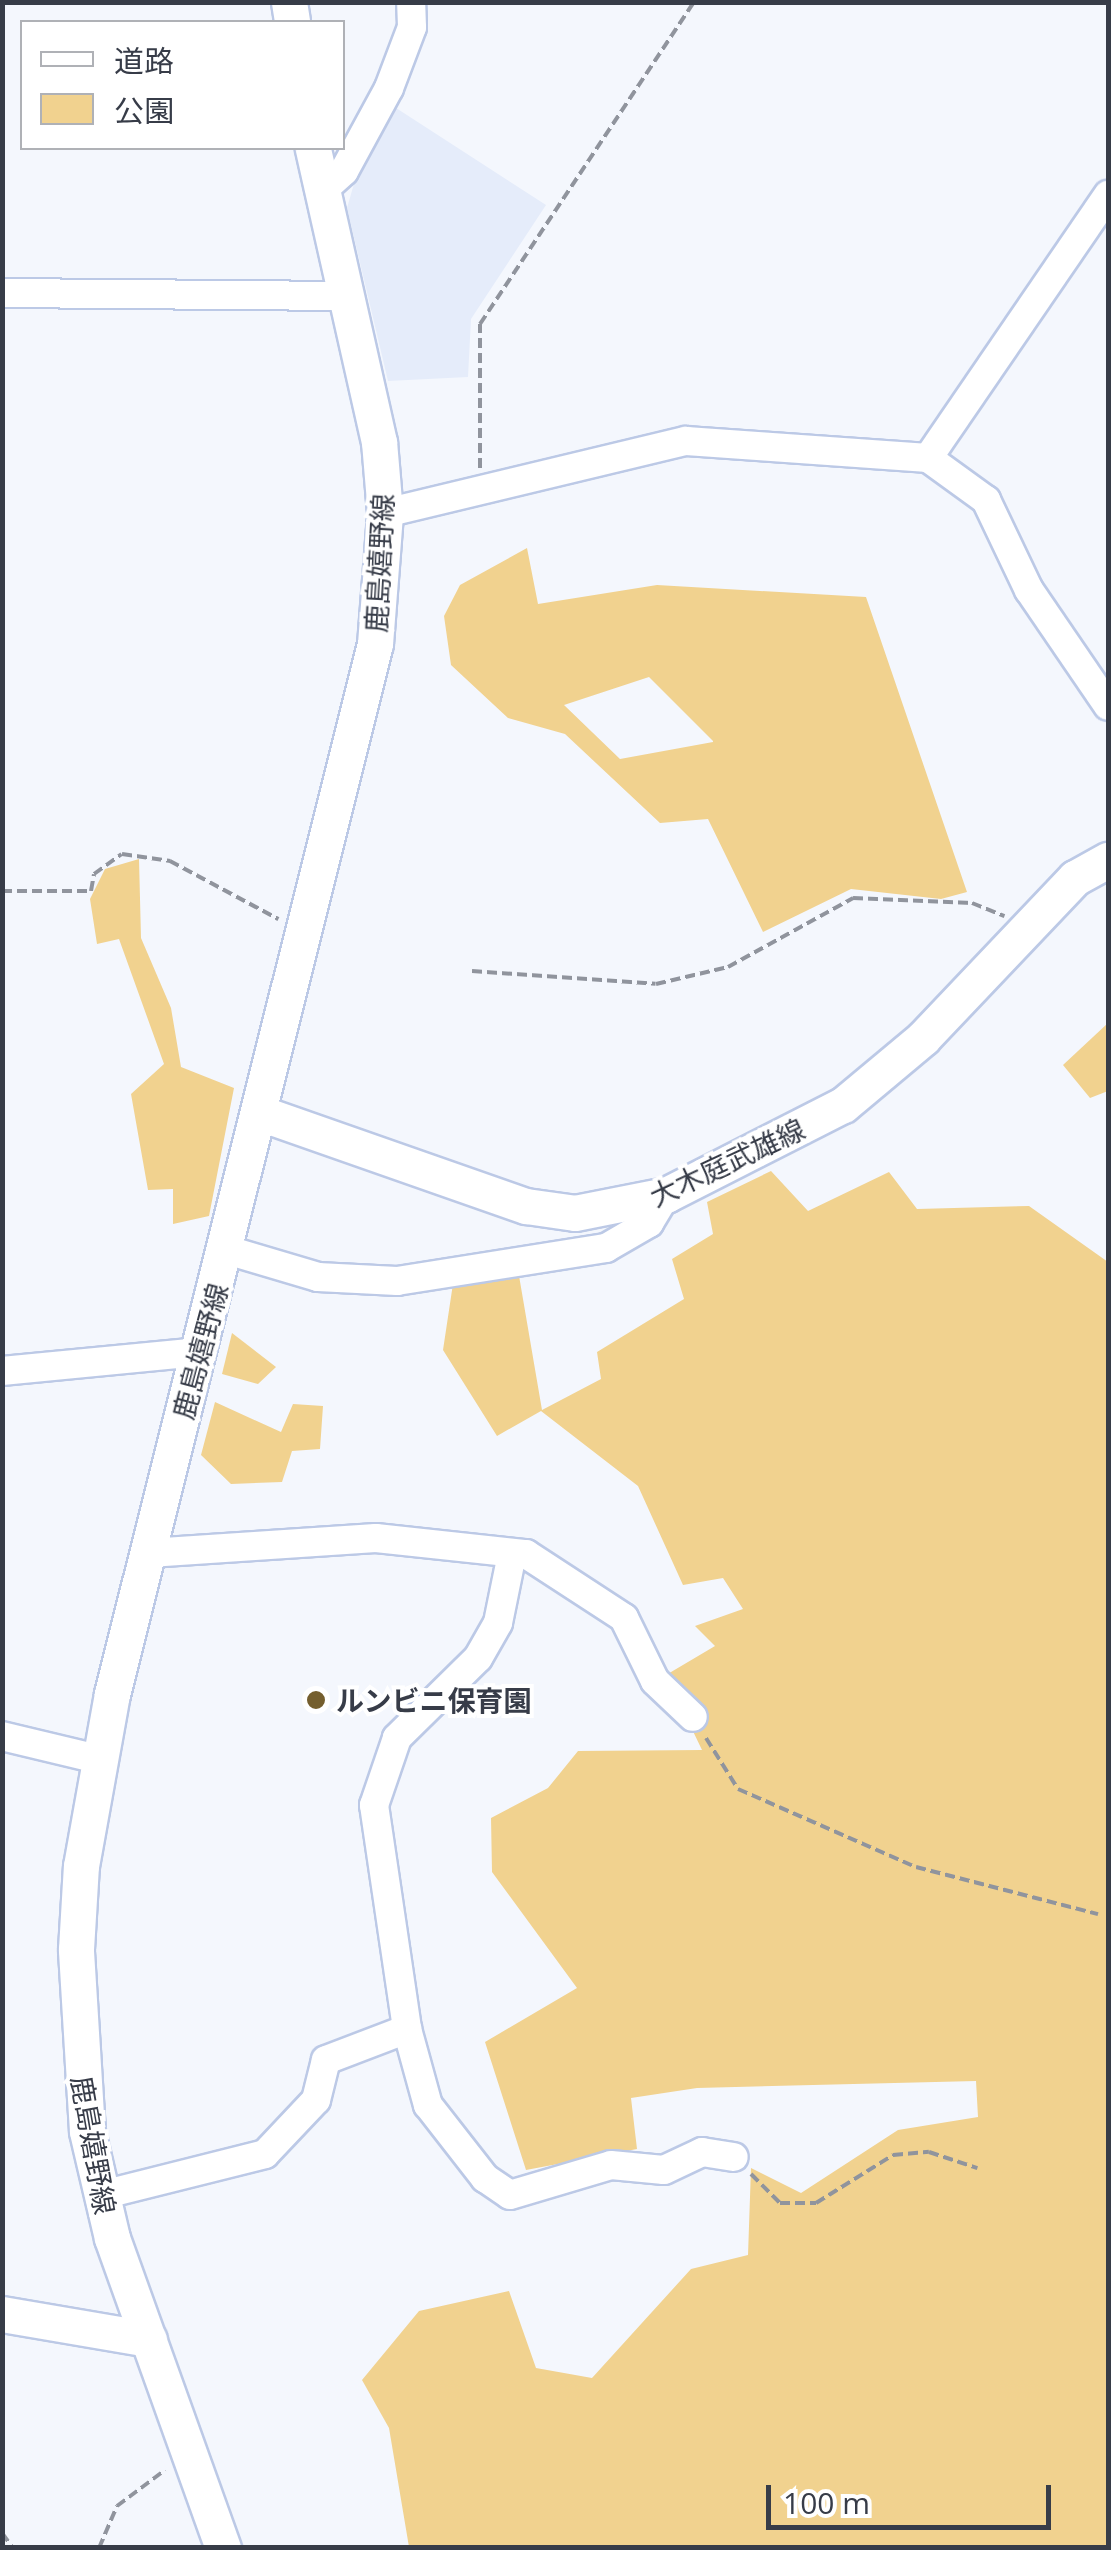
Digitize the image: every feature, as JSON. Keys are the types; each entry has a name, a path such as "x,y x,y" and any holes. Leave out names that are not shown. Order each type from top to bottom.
{"main road":[{"name":"鹿島嬉野線","path":"223,2548 102,2195 78,2054 76,1949 98,1758 376,644 386,512 348,296 313,150"},
{"name":"大木庭武雄線","path":"260,1112 526,1206 575,1213 666,1195 843,1105 922,1038 1028,924 1108,860"},
{"path":"2,2314 149,2339"}],"street":[{"path":"323,190 344,171 389,88 411,2"},
{"path":"928,458 1108,195"},
{"path":"2,294 348,296"},
{"path":"386,512 686,440 928,458 986,500 1029,590 1108,706"},
{"path":"227,1250 318,1277 397,1281 606,1248 649,1223 666,1195"},
{"path":"2,1371 200,1352"},
{"path":"149,1553 376,1538 512,1554 624,1618 655,1681 692,1717"},
{"path":"512,1554 498,1623 478,1658 397,1738 374,1804 406,2029 428,2104 485,2178 510,2195 611,2165 664,2170 702,2152 734,2157"},
{"path":"2,1736 98,1758"},
{"path":"102,2195 265,2154 316,2100 326,2060 406,2029"}],"path":[{"path":"480,490 480,324 694,2"},
{"path":"2,892 90,891 94,874 122,854 170,861 258,915 308,924"},
{"path":"472,971 656,984 728,967 853,898 972,904 1028,924"},
{"path":"692,1717 738,1789 916,1866 1098,1914"},
{"path":"734,2157 780,2203 816,2202 893,2156 929,2152 977,2168"},
{"path":"100,2548 117,2506 190,2453"},
{"path":"2,2533 13,2548"}],"shaded area":[{"path":"393,106 546,205 471,319 468,377 388,381 347,208 364,149"}],"green space":[{"path":"527,548 538,604 657,585 866,597 967,892 941,899 851,889 763,932 708,819 660,823 565,734 508,718 451,665 444,616 460,585","holes":["649,677 713,742 620,759 564,705"]},
{"path":"139,859 141,938 171,1008 181,1067 234,1088 209,1216 173,1224 173,1189 148,1190 131,1094 164,1064 119,939 97,944 90,899 105,869"},
{"path":"1108,1023 1108,1091 1090,1098 1063,1065"},
{"path":"771,1171 808,1211 889,1172 917,1209 1029,1206 1108,1262 1108,2547 409,2547 389,2428 362,2380 419,2311 509,2291 536,2368 592,2378 691,2269 748,2255 751,2168 801,2193 898,2130 978,2117 976,2081 697,2088 631,2098 637,2149 526,2170 485,2042 577,1988 492,1872 491,1818 548,1788 578,1751 702,1750 666,1675 715,1646 695,1626 743,1609 723,1578 683,1585 638,1486 541,1411 497,1436 443,1350 454,1277 517,1264 542,1410 601,1379 597,1352 684,1299 672,1259 713,1234 707,1202"},
{"path":"232,1333 276,1367 258,1384 222,1374"},
{"path":"215,1402 281,1432 293,1404 323,1406 320,1449 292,1451 282,1482 231,1484 201,1455"}],"place":[{"name":"ルンビニ保育園","path":"316,1700"}]}
